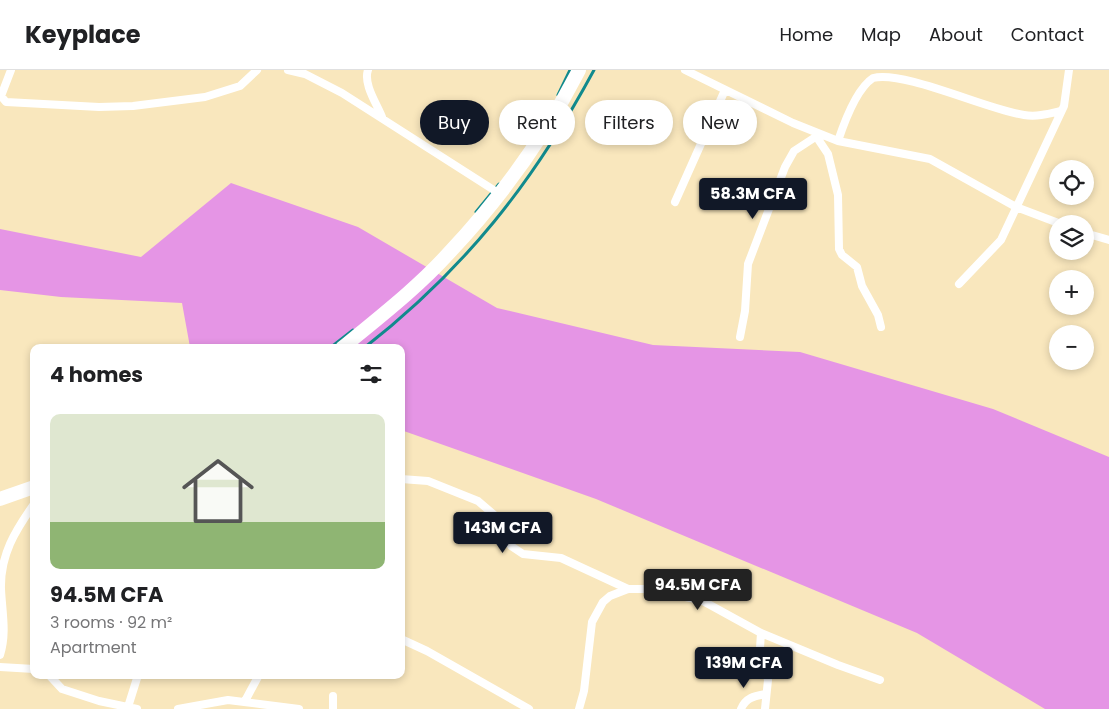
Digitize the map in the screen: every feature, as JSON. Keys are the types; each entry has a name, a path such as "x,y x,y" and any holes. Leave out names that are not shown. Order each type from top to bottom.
{"highway":[{"path":"347,344 390,309 447,256 500,194 537,142 579,70"},
{"path":"0,499 30,489"}],"street":[{"path":"11,70 0,96 6,102 99,107 140,105 212,96 240,86 257,70"},
{"path":"288,70 311,76 382,117 500,194"},
{"path":"368,70 366,75 368,84 382,117"},
{"path":"685,70 818,135 838,141 930,159 1016,207 1049,219"},
{"path":"959,284 1002,240 1065,101 1068,70"},
{"path":"838,141 847,114 867,85 873,78 893,74 944,87 986,104 1023,115 1043,116 1061,111"},
{"path":"674,202 725,90"},
{"path":"818,135 828,154 838,195 839,249 856,267 862,286 878,315 881,327"},
{"path":"740,337 745,311 748,264 778,185 794,151 818,135"},
{"path":"1094,236 1109,240"},
{"path":"405,479 428,481 478,501 499,519 511,546 523,554 561,558 628,589"},
{"path":"0,655 4,629 1,590 3,559 12,537 30,510"},
{"path":"578,709 584,691 592,622 603,602 610,596 628,589 644,589 700,600 761,633 838,666 880,680"},
{"path":"761,633 760,648 768,680 765,709"},
{"path":"405,641 427,651 529,709"},
{"path":"0,667 30,669"},
{"path":"54,679 62,689 99,701 137,709"},
{"path":"128,707 137,679"},
{"path":"245,701 257,679"},
{"path":"741,709 744,703 753,696 766,694"},
{"path":"333,696 333,709"},
{"path":"178,709 220,701 245,701 299,709"}],"shaded area":[{"path":"231,183 358,227 497,308 653,345 800,352 993,409 1109,457 1109,709 1045,709 917,633 596,499 405,431 405,344 189,344 182,303 61,297 0,290 0,229 141,257"}],"waterway":[{"path":"558,95 570,70"},
{"path":"369,344 434,287 494,222 547,150 594,70"},
{"path":"476,212 499,184"},
{"path":"335,344 353,330"}]}
